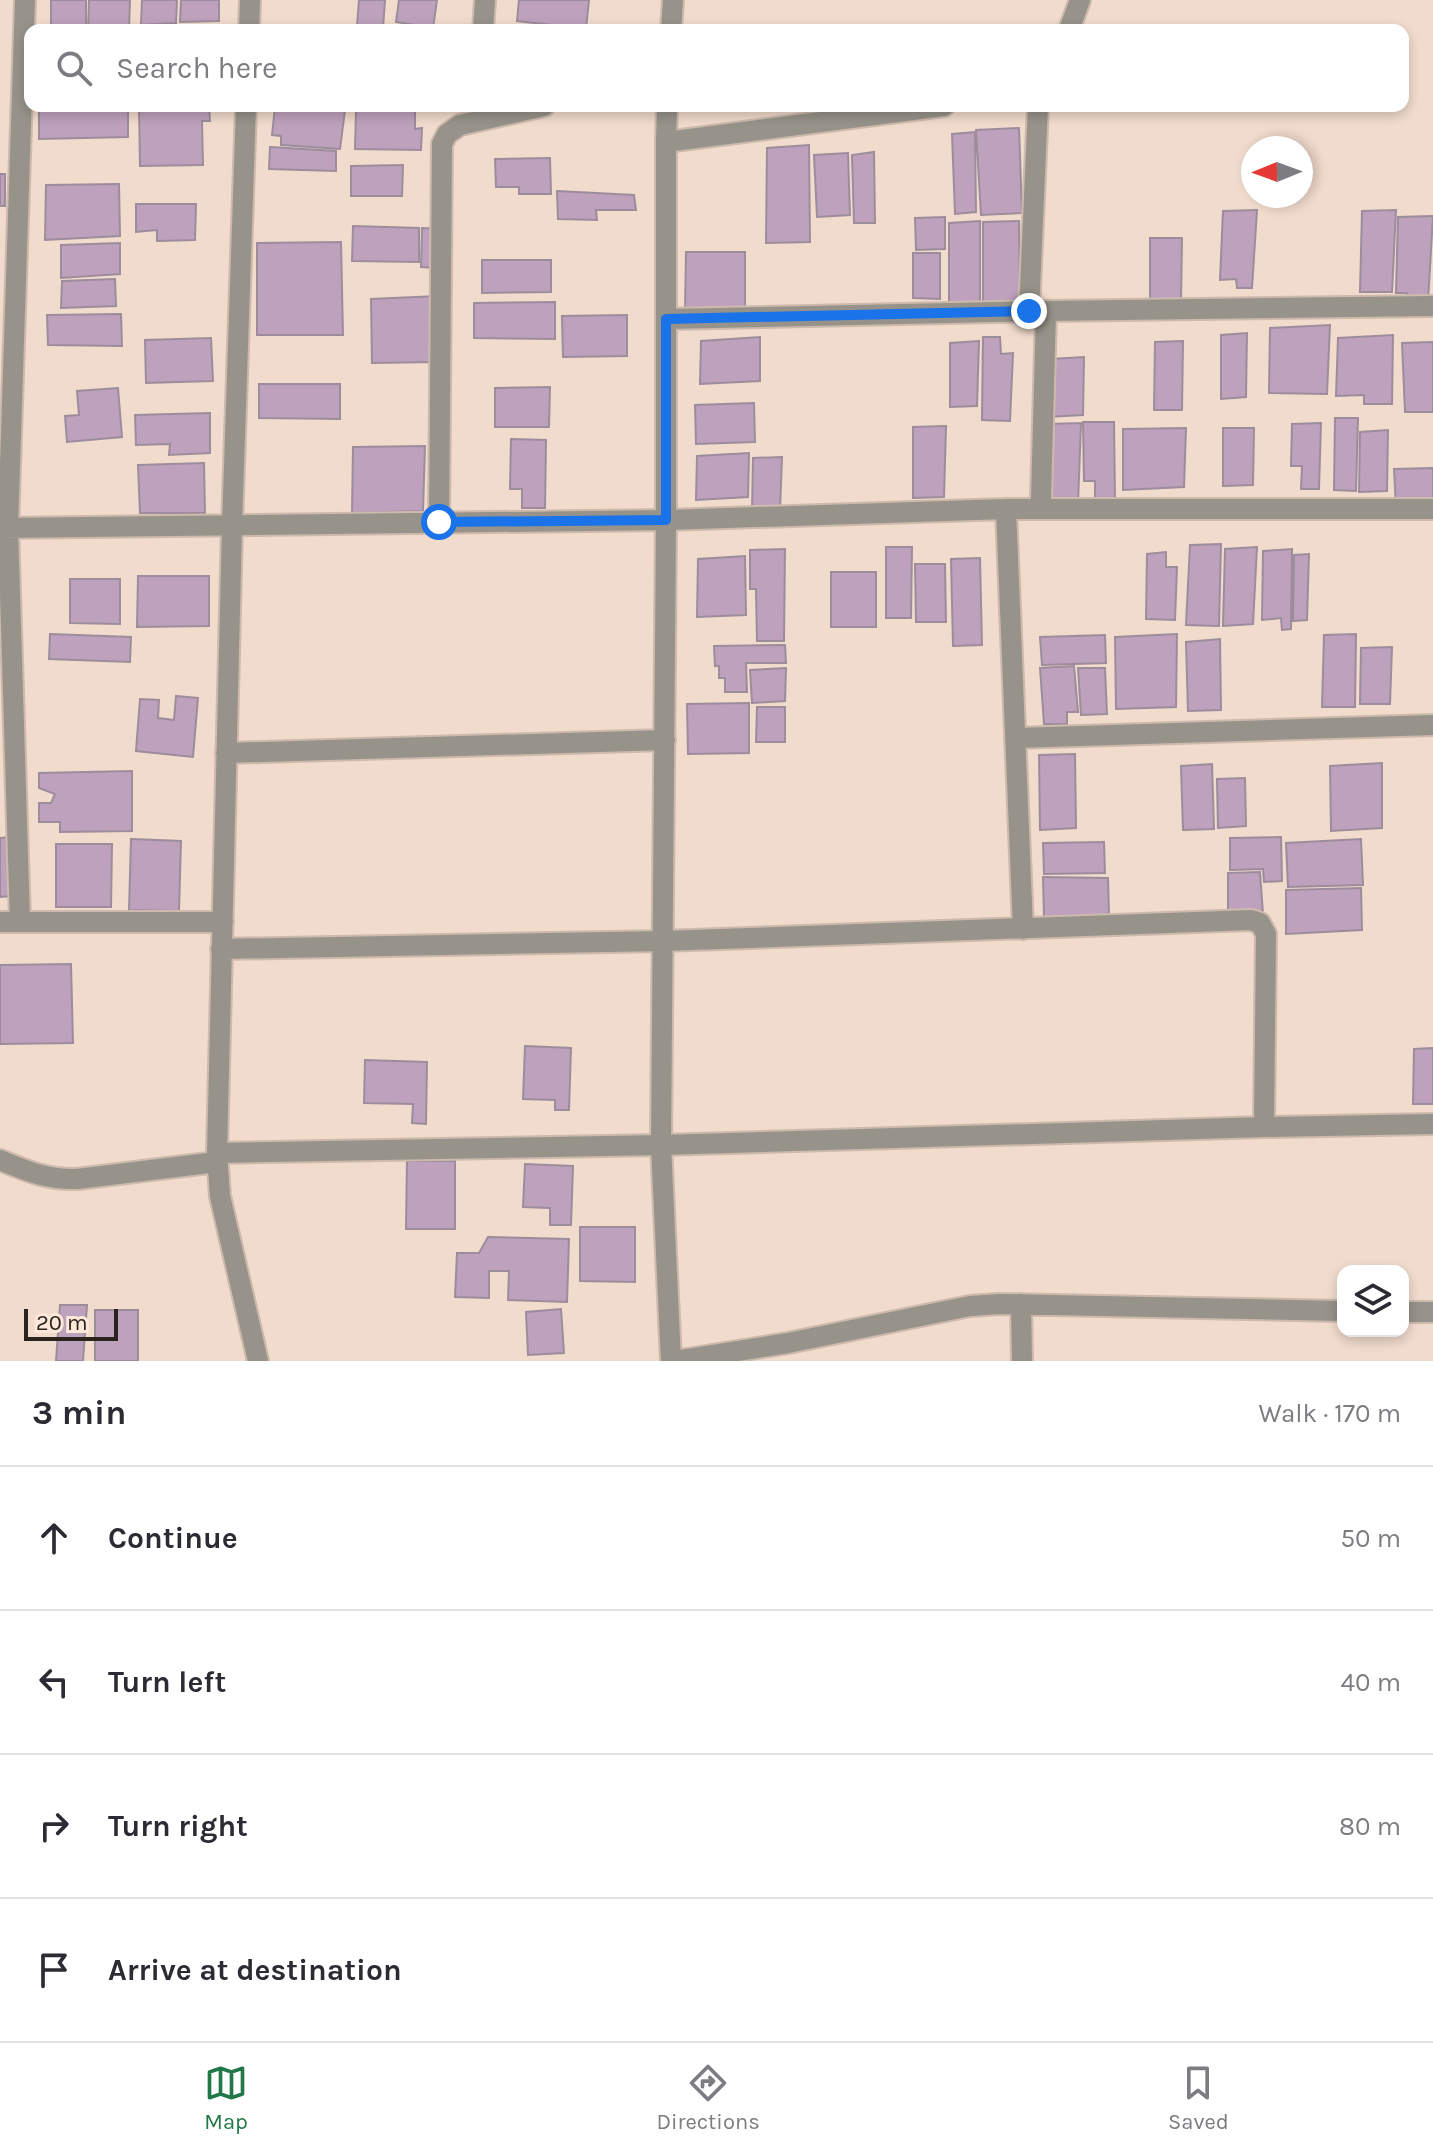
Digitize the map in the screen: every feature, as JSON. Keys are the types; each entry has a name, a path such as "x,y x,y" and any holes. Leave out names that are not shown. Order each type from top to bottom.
{"street":[{"path":"24,24 25,0"},
{"path":"249,24 250,0"},
{"path":"483,24 485,0"},
{"path":"671,24 673,0"},
{"path":"1071,24 1080,0"},
{"path":"24,25 4,528 10,922 223,922"},
{"path":"246,112 217,1157 220,1196 258,1361"},
{"path":"439,522 442,144 447,134 460,125 478,119 479,112"},
{"path":"460,125 517,112"},
{"path":"667,112 661,1145 673,1361 787,1352 970,1306 1021,1304 1337,1311"},
{"path":"666,142 898,112"},
{"path":"1038,112 1039,509"},
{"path":"666,319 1433,306"},
{"path":"4,528 666,520 1006,509 1433,509"},
{"path":"1006,509 1023,929"},
{"path":"1015,738 1433,725"},
{"path":"226,753 665,740"},
{"path":"221,949 663,941 1251,920 1260,923 1266,934 1264,1127"},
{"path":"0,1160 41,1177 60,1180 217,1157 1433,1124"},
{"path":"1021,1304 1022,1361"},
{"path":"1409,1312 1433,1312"}],"building":[{"path":"51,0 86,0 86,24 51,24"},
{"path":"89,0 130,0 129,24 88,24"},
{"path":"142,0 177,0 176,23 141,24"},
{"path":"181,0 219,0 219,21 180,22"},
{"path":"359,0 385,0 383,24 357,24"},
{"path":"399,0 437,0 434,24 396,22"},
{"path":"519,0 589,0 587,24 517,21"},
{"path":"39,112 128,112 128,137 39,139"},
{"path":"139,112 209,112 210,121 202,121 203,165 140,166"},
{"path":"274,112 345,112 340,149 281,145 281,136 272,135"},
{"path":"356,112 415,112 415,129 422,128 421,150 355,149"},
{"path":"1019,128 1022,213 981,215 976,130"},
{"path":"975,132 976,212 955,214 952,134"},
{"path":"809,145 810,242 766,243 767,148"},
{"path":"270,147 336,151 336,171 269,169"},
{"path":"874,152 875,223 854,223 852,155"},
{"path":"848,153 850,215 817,217 814,155"},
{"path":"550,158 551,194 519,194 519,187 496,187 495,159"},
{"path":"403,165 402,196 351,196 351,166"},
{"path":"0,174 5,174 5,206 0,206"},
{"path":"119,184 120,236 45,240 46,185"},
{"path":"557,191 634,195 636,210 596,210 597,220 558,219"},
{"path":"136,204 196,204 195,240 157,241 157,230 136,232"},
{"path":"1257,210 1252,288 1237,288 1236,279 1220,280 1223,211"},
{"path":"1396,210 1392,292 1360,292 1362,211"},
{"path":"1433,216 1428,302 1407,302 1407,293 1396,293 1398,217"},
{"path":"945,217 945,249 916,250 915,218"},
{"path":"980,221 980,305 949,306 949,223"},
{"path":"1019,221 1020,306 983,309 983,222"},
{"path":"353,226 419,228 419,262 352,261"},
{"path":"422,228 439,229 437,268 421,267"},
{"path":"1150,238 1182,238 1181,302 1150,302"},
{"path":"341,242 343,335 257,335 257,243"},
{"path":"120,243 120,274 61,278 61,245"},
{"path":"686,252 745,252 745,308 685,311"},
{"path":"913,253 940,253 940,299 913,298"},
{"path":"482,260 551,260 551,292 482,293"},
{"path":"115,279 116,306 61,308 62,281"},
{"path":"438,296 437,362 372,363 371,299"},
{"path":"555,302 555,339 474,338 474,303"},
{"path":"121,314 122,346 48,345 47,315"},
{"path":"627,315 627,356 563,357 562,316"},
{"path":"1330,325 1327,394 1269,393 1270,328"},
{"path":"1247,333 1246,397 1221,399 1221,335"},
{"path":"1393,335 1392,404 1364,404 1364,395 1336,396 1338,338"},
{"path":"760,337 760,381 700,384 701,341"},
{"path":"983,337 1000,337 1001,354 1013,353 1010,421 982,420"},
{"path":"211,338 213,381 146,383 145,340"},
{"path":"979,341 977,406 950,407 950,343"},
{"path":"1183,341 1182,410 1154,410 1155,342"},
{"path":"1433,342 1433,412 1405,412 1402,343"},
{"path":"1084,357 1083,415 1047,417 1050,359"},
{"path":"259,384 340,384 340,419 259,418"},
{"path":"550,387 549,427 495,427 495,388"},
{"path":"118,388 122,437 67,442 65,416 79,415 77,391"},
{"path":"754,403 755,442 696,444 695,405"},
{"path":"210,413 210,453 169,455 170,444 136,445 135,415"},
{"path":"1335,418 1358,418 1356,491 1334,490"},
{"path":"1083,422 1114,422 1115,501 1095,501 1095,481 1084,481"},
{"path":"1081,423 1078,504 1045,505 1048,424"},
{"path":"1321,423 1319,489 1301,489 1302,466 1291,466 1292,424"},
{"path":"946,426 944,497 913,498 913,427"},
{"path":"1186,428 1184,487 1123,490 1123,429"},
{"path":"1223,428 1254,428 1253,485 1223,486"},
{"path":"1388,430 1387,491 1359,492 1360,432"},
{"path":"511,439 546,440 545,508 522,508 522,489 510,489"},
{"path":"425,446 423,511 352,513 353,447"},
{"path":"749,453 748,497 696,500 697,456"},
{"path":"782,457 780,511 752,512 753,458"},
{"path":"204,463 205,513 140,513 138,465"},
{"path":"1433,468 1433,506 1396,507 1394,469"},
{"path":"1221,544 1219,626 1186,625 1190,545"},
{"path":"886,547 912,547 911,618 886,618"},
{"path":"1257,547 1253,624 1223,626 1225,549"},
{"path":"785,549 784,641 757,641 756,589 750,589 750,550"},
{"path":"1292,549 1291,629 1282,630 1281,618 1262,620 1263,551"},
{"path":"1166,552 1166,567 1177,567 1175,620 1146,619 1147,554"},
{"path":"1309,554 1307,620 1293,621 1294,555"},
{"path":"745,556 746,615 697,617 698,559"},
{"path":"980,558 982,645 953,646 951,559"},
{"path":"915,564 945,564 946,622 916,622"},
{"path":"831,572 876,572 876,627 831,627"},
{"path":"138,576 209,576 209,626 137,627"},
{"path":"70,579 120,579 120,624 70,623"},
{"path":"50,634 131,637 130,662 49,659"},
{"path":"1177,634 1176,707 1116,709 1115,637"},
{"path":"1356,634 1355,707 1322,707 1324,635"},
{"path":"1105,635 1106,663 1042,665 1040,637"},
{"path":"1220,639 1221,710 1188,711 1186,642"},
{"path":"785,645 786,663 746,663 747,692 725,692 725,678 719,678 719,666 715,666 714,646"},
{"path":"1392,647 1390,704 1360,704 1361,648"},
{"path":"1074,666 1078,712 1067,712 1067,724 1044,724 1040,668"},
{"path":"786,668 785,701 752,703 750,670"},
{"path":"1078,668 1105,668 1107,714 1081,715"},
{"path":"176,696 198,698 193,757 136,751 140,699 159,700 158,718 174,720"},
{"path":"749,703 749,753 688,754 687,704"},
{"path":"757,707 785,707 785,742 756,742"},
{"path":"1075,754 1076,828 1040,830 1039,755"},
{"path":"1382,763 1382,828 1331,831 1330,766"},
{"path":"1212,764 1214,829 1183,830 1181,766"},
{"path":"132,771 132,831 60,832 60,822 39,822 39,803 51,803 55,794 39,788 39,773"},
{"path":"1245,778 1246,826 1218,828 1217,779"},
{"path":"11,837 11,896 0,897 0,838"},
{"path":"1281,837 1282,881 1264,882 1263,869 1230,870 1230,838"},
{"path":"131,839 181,841 179,911 129,910"},
{"path":"1361,839 1363,885 1288,887 1286,843"},
{"path":"1104,842 1105,873 1044,874 1043,843"},
{"path":"56,844 112,844 111,907 56,907"},
{"path":"1260,872 1263,914 1228,915 1228,873"},
{"path":"1043,877 1108,878 1109,915 1044,917"},
{"path":"1361,888 1362,930 1286,934 1286,890"},
{"path":"71,964 73,1043 0,1044 0,965"},
{"path":"525,1046 571,1048 569,1110 555,1110 555,1100 523,1099"},
{"path":"1433,1048 1433,1104 1413,1104 1414,1049"},
{"path":"365,1060 427,1062 426,1124 412,1123 413,1104 364,1103"},
{"path":"407,1161 455,1161 455,1229 406,1229"},
{"path":"525,1164 573,1166 571,1225 550,1225 550,1208 523,1207"},
{"path":"580,1227 635,1227 635,1282 580,1281"},
{"path":"488,1237 569,1239 567,1302 508,1300 509,1271 489,1271 489,1298 455,1297 457,1253 479,1253"},
{"path":"60,1305 87,1305 83,1361 56,1361"},
{"path":"561,1309 564,1353 528,1355 526,1312"},
{"path":"95,1310 138,1310 138,1361 95,1361"}],"route":[{"path":"439,522 666,520 666,319 1029,311"}]}
